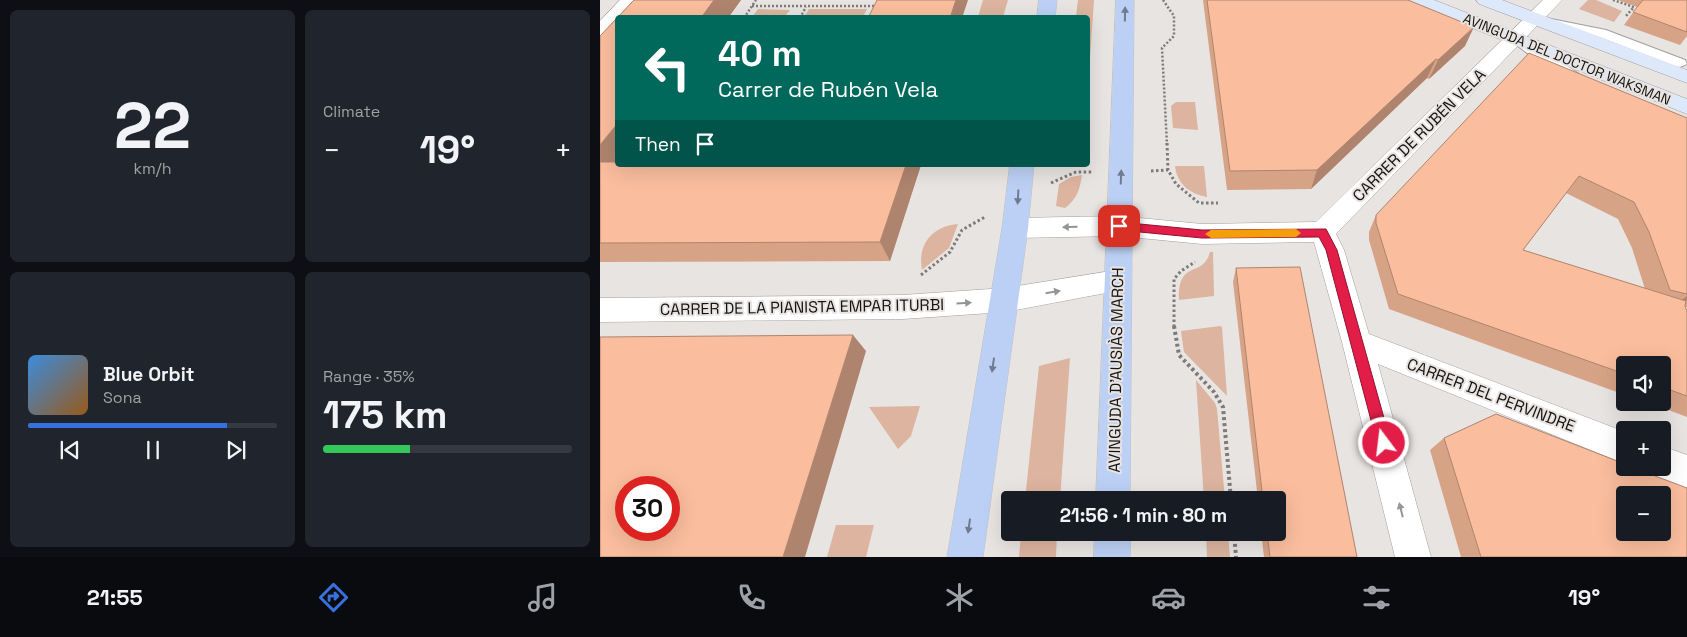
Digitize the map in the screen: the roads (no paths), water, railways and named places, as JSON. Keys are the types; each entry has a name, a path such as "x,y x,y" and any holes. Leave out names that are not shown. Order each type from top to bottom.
{"main road":[{"path":"1046,15 1048,0"},
{"name":"AVINGUDA D'AUSIÀS MARCH","path":"1113,491 1117,282 1126,0"},
{"name":"AVINGUDA DEL DOCTOR WAKSMAN","path":"1418,0 1687,107"},
{"name":"AVINGUDA DEL DOCTOR WAKSMAN","path":"1485,0 1683,70"},
{"path":"965,557 996,344 1016,228 1022,167"},
{"path":"1112,557 1113,541"}],"street":[{"path":"616,15 630,0"},
{"name":"CARRER DE RUBÉN VELA","path":"1322,232 1538,20 1553,0"},
{"path":"600,32 615,16"},
{"path":"1016,228 1119,226 1202,234 1322,232 1331,250 1357,342 1413,557"},
{"name":"CARRER DE LA PIANISTA EMPAR ITURBI","path":"600,310 903,308 1004,300 1117,282"},
{"name":"CARRER DEL PERVINDRE","path":"1357,342 1616,444"},
{"path":"1671,466 1687,472"}],"lane":[{"path":"1517,39 1563,70 1650,106"}]}
